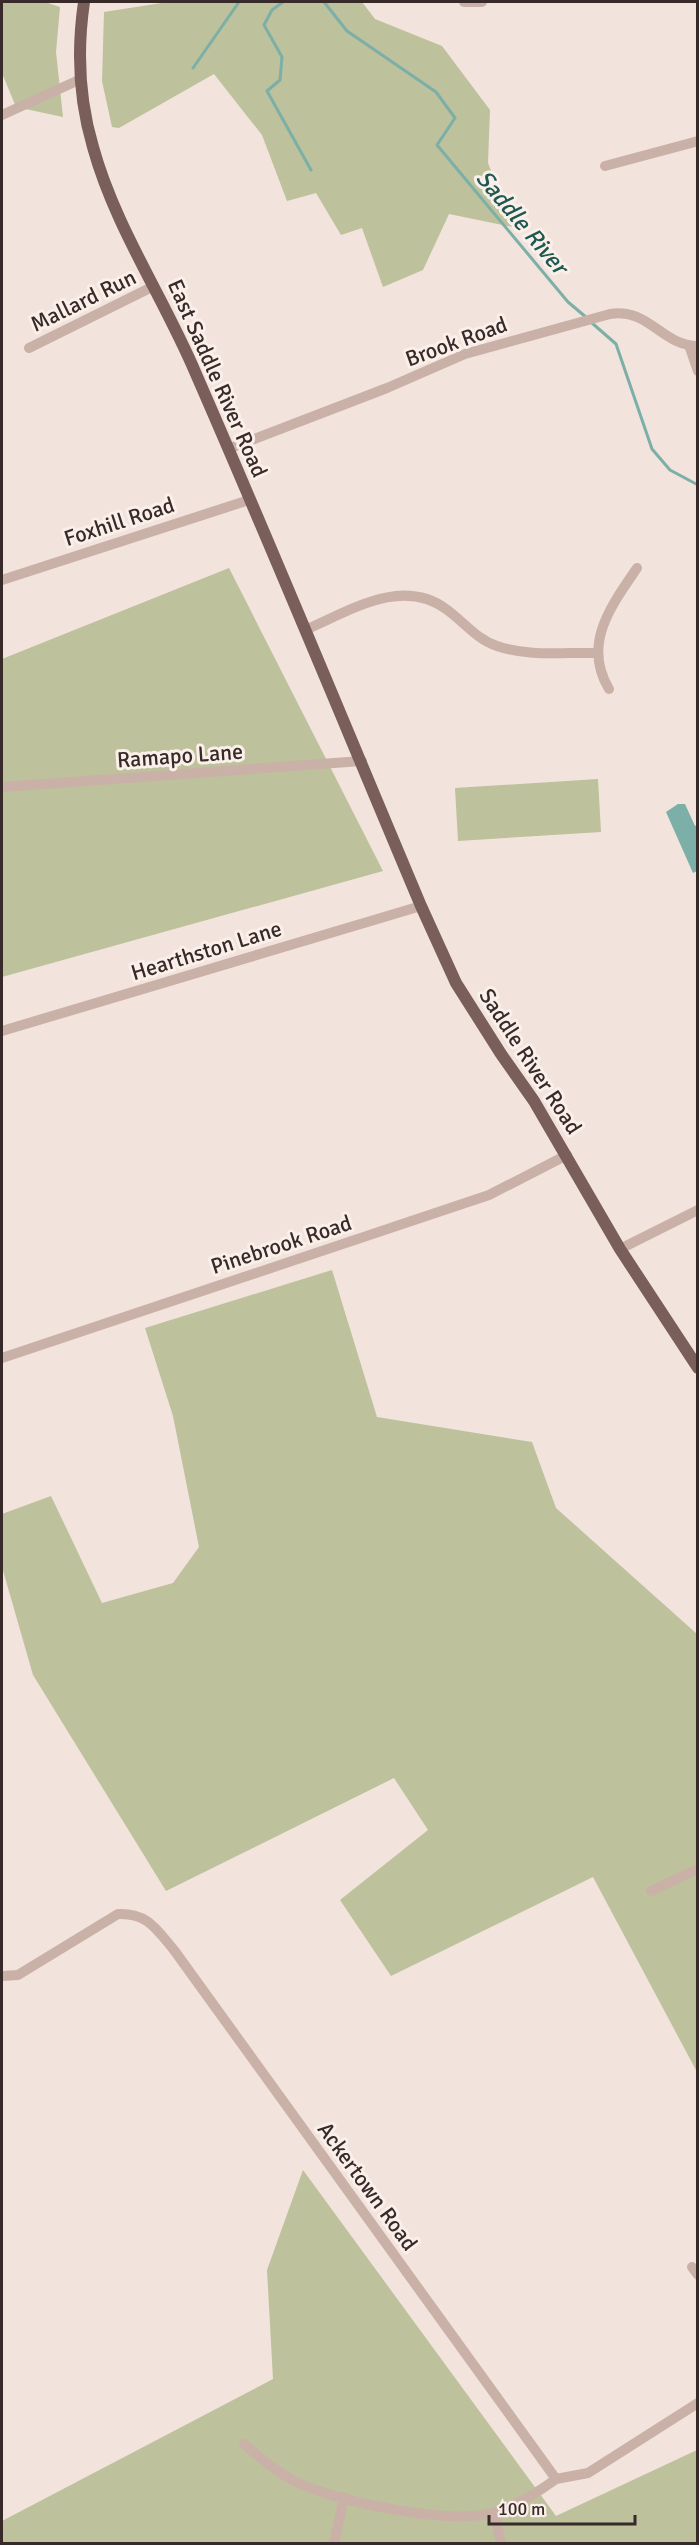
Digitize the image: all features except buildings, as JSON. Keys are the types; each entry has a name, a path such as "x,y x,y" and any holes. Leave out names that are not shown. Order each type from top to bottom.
{"main road":[{"name":"East Saddle River Road","path":"84,2 81,79 89,132 103,179 190,359 362,761"},
{"name":"Saddle River Road","path":"362,761 421,906 456,982 567,1155 620,1249 679,1335 698,1368"}],"street":[{"path":"464,2 482,2"},
{"path":"2,115 81,79"},
{"path":"605,166 698,141"},
{"name":"Mallard Run","path":"29,348 154,286"},
{"name":"Brook Road","path":"228,449 378,392 465,354 620,312 630,313 650,322 666,336 693,346"},
{"path":"693,346 698,371"},
{"name":"Foxhill Road","path":"2,580 249,500"},
{"path":"609,689 601,675 597,653 606,619 637,568"},
{"path":"305,630 387,596 411,595 437,603 482,640 495,646 528,652 597,653"},
{"name":"Ramapo Lane","path":"2,788 362,761"},
{"name":"Hearthston Lane","path":"2,1032 421,906"},
{"name":"Pinebrook Road","path":"2,1358 489,1195 567,1155"},
{"path":"620,1249 698,1210"},
{"path":"651,1891 698,1869"},
{"name":"Ackertown Road","path":"2,1976 18,1975 118,1914 134,1914 150,1922 174,1950 555,2479"},
{"path":"244,2444 274,2469 297,2482 344,2497 396,2510 448,2517 495,2513 520,2503 555,2479 588,2473 698,2403"},
{"path":"334,2544 344,2497"},
{"path":"495,2513 501,2544"}],"green space":[{"path":"2,2 45,2 60,7 56,52 63,117 16,107 2,73"},
{"path":"168,2 362,2 375,19 442,46 490,110 488,163 513,227 449,214 423,270 383,287 362,228 341,235 316,193 287,201 262,135 214,74 119,128 112,127 102,81 104,12"},
{"path":"229,568 383,871 2,977 2,659"},
{"path":"598,779 601,832 458,841 455,788"},
{"path":"332,1270 377,1417 532,1442 556,1508 697,1634 697,2072 593,1877 391,1976 340,1900 428,1830 394,1778 166,1891 33,1675 2,1567 2,1514 51,1496 102,1603 173,1583 199,1547 173,1416 145,1328"},
{"path":"303,2170 556,2516 697,2450 697,2543 2,2544 2,2521 273,2379 267,2270"}],"water":[{"path":"678,804 685,804 695,826 697,825 697,871 693,873 666,812"}],"waterway":[{"path":"193,68 239,2"},
{"path":"283,2 272,10 264,25 282,57 280,80 267,91 311,170"},
{"name":"Saddle River","path":"324,2 347,31 436,92 455,118 437,145 568,302 587,318"},
{"name":"Saddle River","path":"592,323 616,344 652,449 670,470 698,485"}]}
